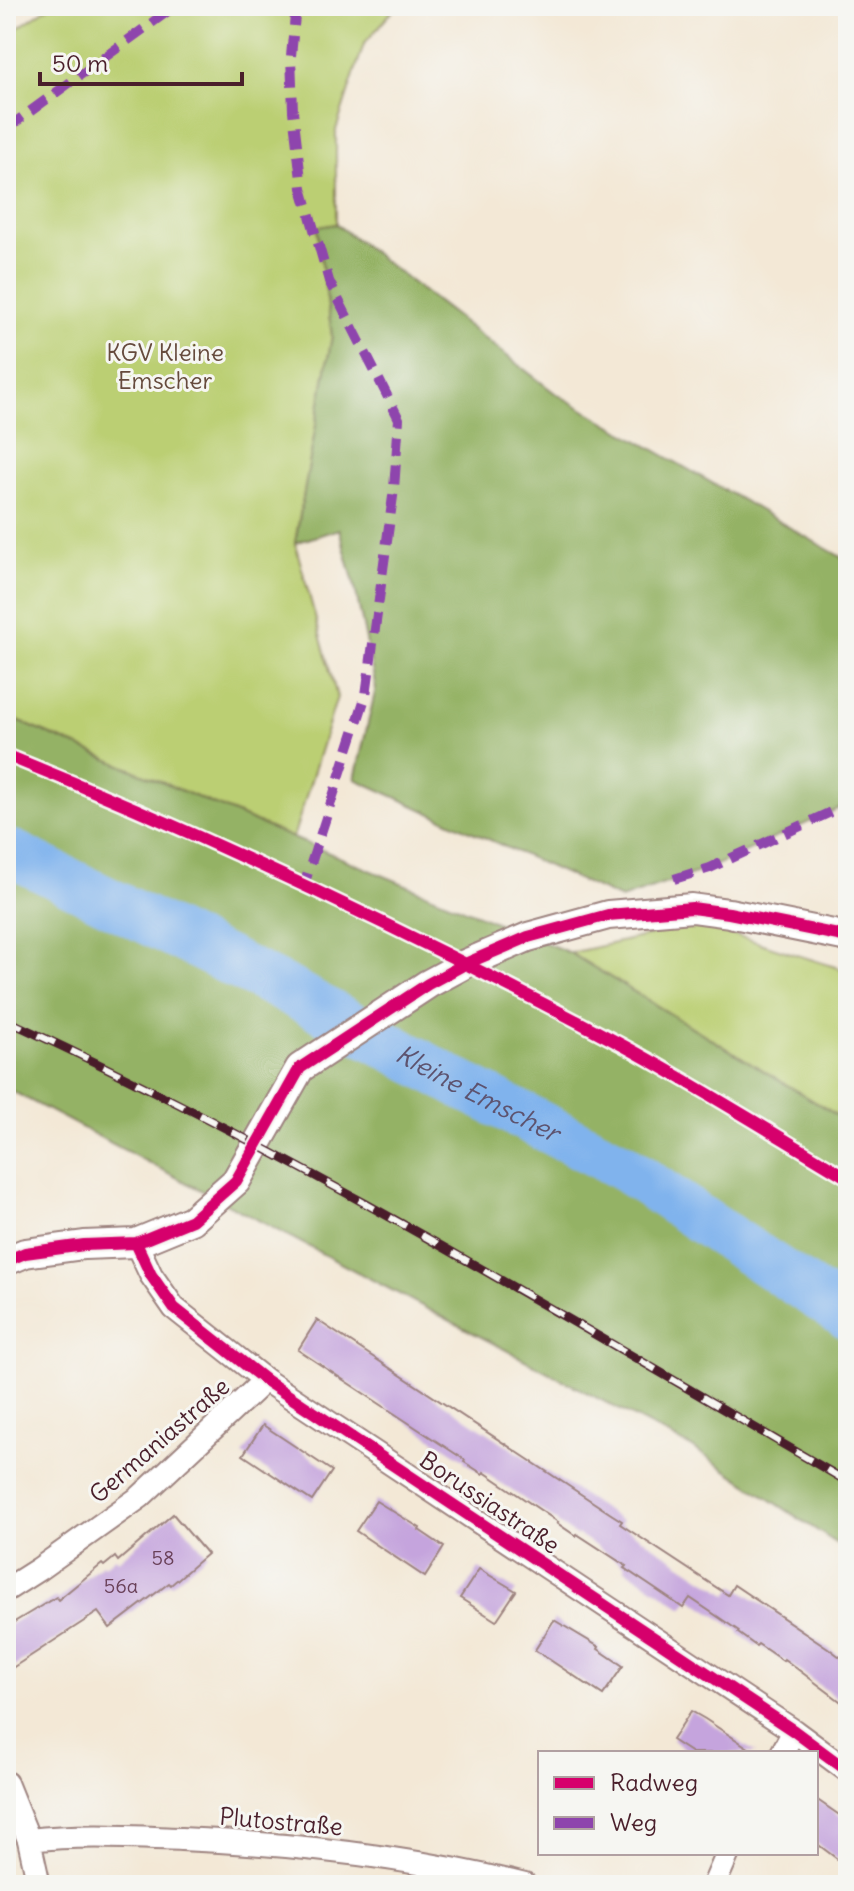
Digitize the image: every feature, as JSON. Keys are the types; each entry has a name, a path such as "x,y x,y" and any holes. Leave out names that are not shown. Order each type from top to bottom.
{"street":[{"path":"6,1261 25,1253 84,1245 136,1243 192,1220 236,1181 300,1068 428,984 528,937 608,915 692,908 848,937"},
{"name":"Borussiastraße","path":"136,1243 151,1275 174,1308 265,1380 794,1731 848,1771"},
{"name":"Germaniastraße","path":"6,1590 140,1497 265,1380"},
{"path":"783,1751 794,1731"},
{"path":"6,1783 29,1840 39,1885"},
{"name":"Plutostraße","path":"29,1840 127,1837 234,1841 344,1852 467,1870 525,1885"},
{"path":"714,1885 727,1855"}],"green space":[{"name":"KGV Kleine Emscher","path":"50,6 397,6 364,44 336,130 336,224 317,228 332,336 295,543 337,697 293,838 6,716 6,36"},
{"path":"336,224 555,393 848,561 848,804 710,868 621,899 355,779 376,688 354,583 339,529 295,543 332,336 317,227"},
{"path":"6,716 570,953 848,1122 848,1551 693,1448 6,1088"},
{"path":"700,924 848,971 848,1122 570,953"}],"building":[{"path":"317,1320 622,1521 620,1524 728,1595 734,1585 828,1648 848,1663 848,1707 784,1659 758,1644 756,1646 690,1598 683,1608 624,1568 626,1566 576,1536 298,1350"},
{"path":"263,1425 332,1471 312,1501 243,1455"},
{"path":"376,1501 444,1547 425,1577 356,1531"},
{"path":"173,1514 207,1554 171,1585 169,1583 110,1628 98,1612 6,1672 6,1627 56,1597 58,1600 102,1564 104,1566 115,1557 118,1561"},
{"path":"479,1569 516,1591 496,1621 460,1598"},
{"path":"554,1620 599,1647 623,1666 603,1695 535,1650"},
{"path":"691,1711 753,1751 689,1751 672,1740"},
{"path":"818,1800 848,1821 848,1867 818,1844"}],"waterway":[{"name":"Kleine Emscher","path":"6,853 289,991 457,1083 622,1166 848,1316"}],"railway":[{"path":"6,1020 221,1126 327,1183 537,1300 848,1482"}],"marked path":[{"path":"6,129 175,6"},
{"path":"296,6 291,56 293,111 302,188 329,281 399,419 394,489 366,695 304,885"},
{"path":"674,879 710,868 848,804"}],"cycle path":[{"path":"6,755 241,856 472,967 652,1062 848,1178"},
{"path":"6,1261 25,1253 84,1245 136,1243 192,1220 236,1181 300,1068 428,984 528,937 608,915 692,908 848,937"},
{"path":"136,1243 151,1275 174,1308 265,1380 794,1731 848,1771"}]}
